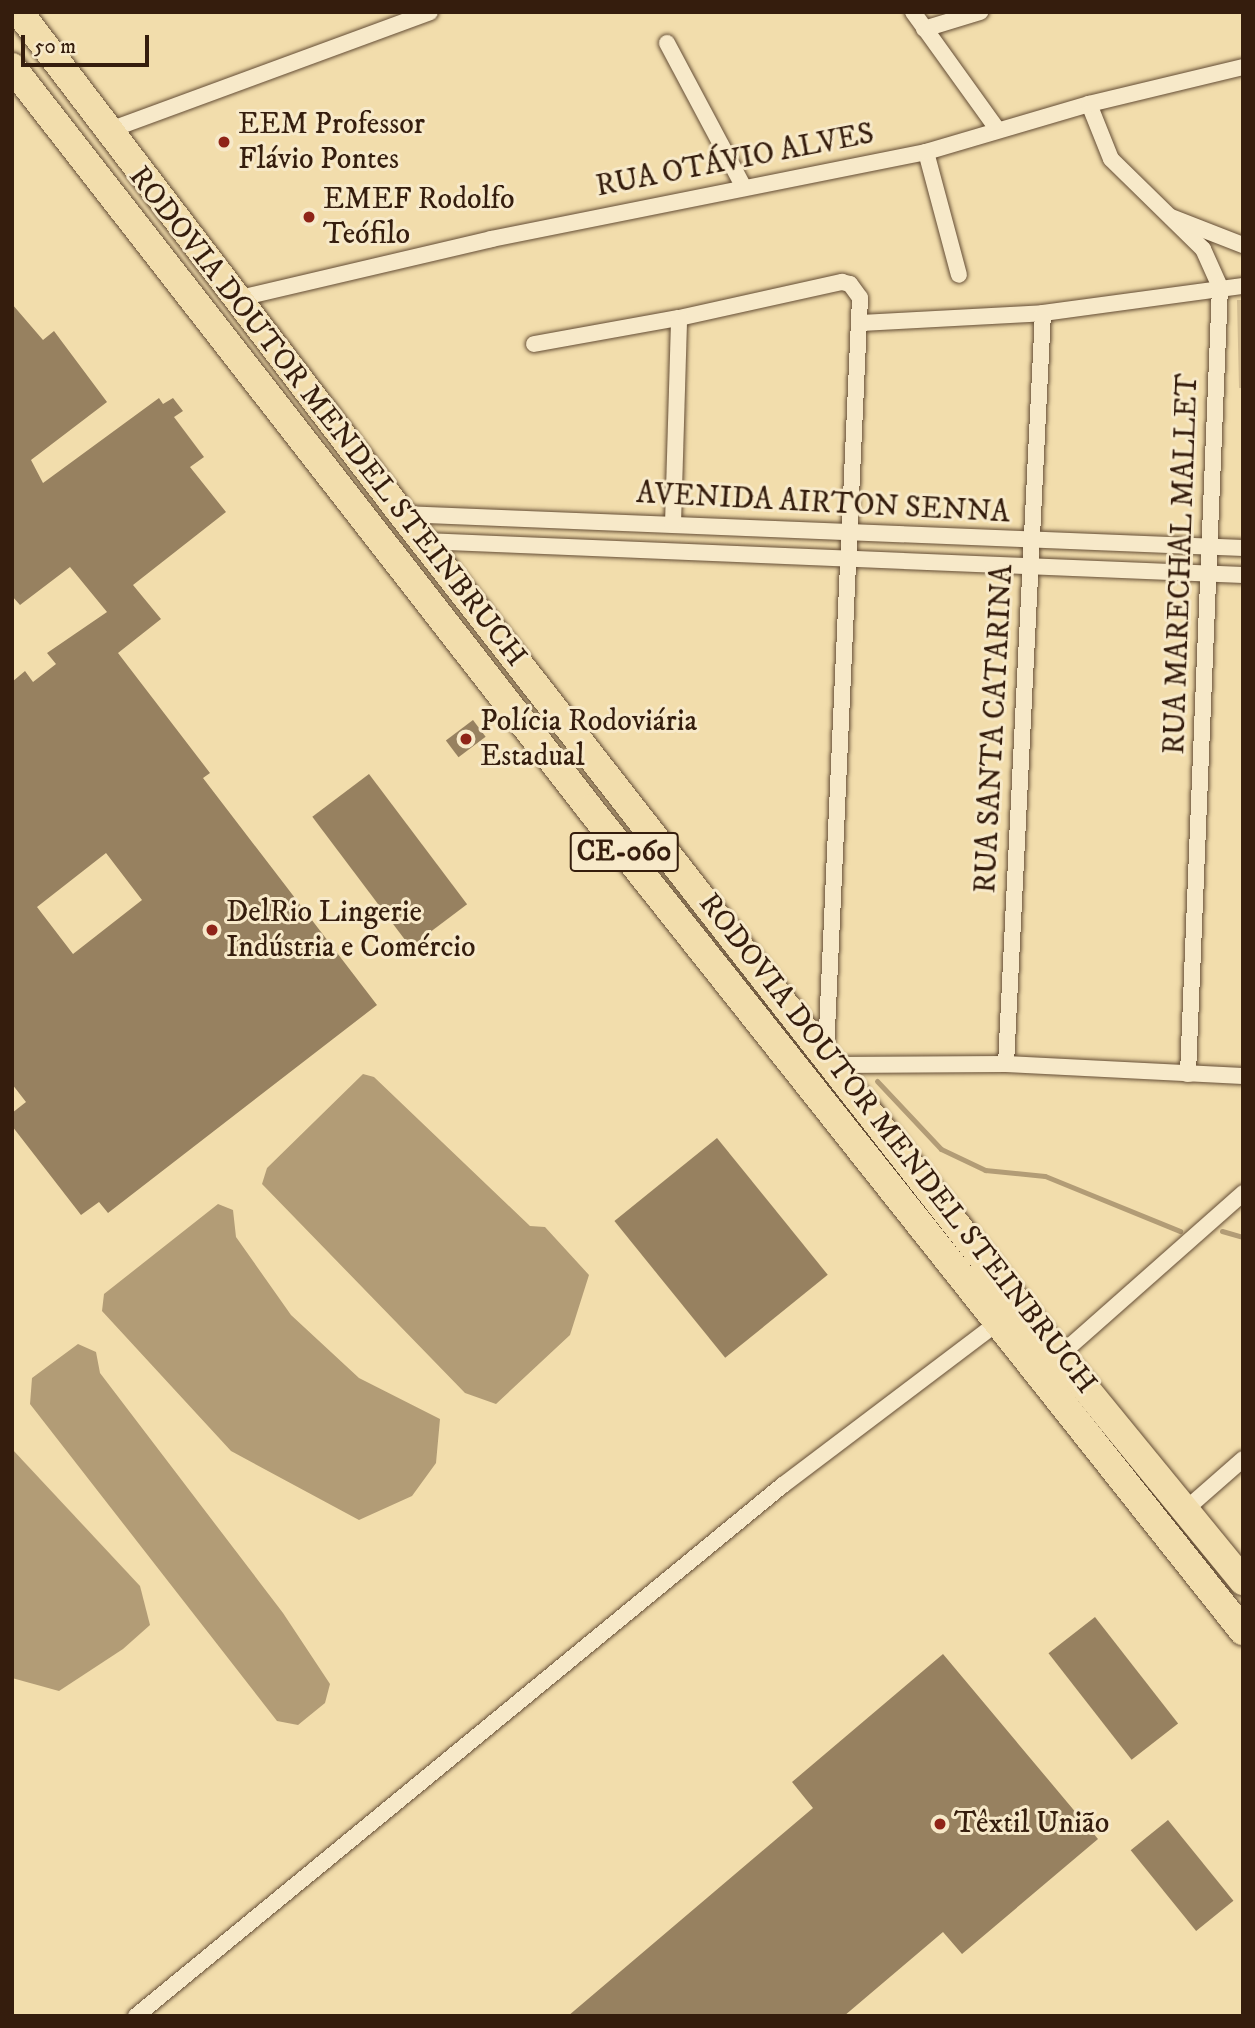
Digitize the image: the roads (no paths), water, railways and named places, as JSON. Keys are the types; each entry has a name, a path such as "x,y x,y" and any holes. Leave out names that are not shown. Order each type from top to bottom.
{"highway":[{"name":"RODOVIA DOUTOR MENDEL STEINBRUCH","path":"19,12 107,131 402,514 1059,1356 1243,1581"},
{"name":"RODOVIA DOUTOR MENDEL STEINBRUCH","path":"12,67 996,1324 1243,1631"}],"street":[{"path":"107,131 430,12"},
{"path":"913,12 997,130"},
{"path":"924,29 981,12"},
{"path":"667,43 744,188"},
{"name":"RUA OTÁVIO ALVES","path":"236,299 491,239 926,152 1088,104 1243,67"},
{"name":"RUA MARECHAL MALLET","path":"1088,104 1111,159 1203,249 1220,287 1212,546 1188,1074"},
{"path":"926,152 959,275"},
{"path":"1171,217 1243,245"},
{"path":"534,344 680,318 842,282 850,284 860,298 830,1060 1006,1064 1243,1076"},
{"path":"861,323 1043,313 1243,286"},
{"name":"RUA SANTA CATARINA","path":"1006,1064 1043,313"},
{"path":"673,524 680,318"},
{"name":"AVENIDA AIRTON SENNA","path":"402,514 1033,542 1243,548"},
{"path":"707,526 707,552"},
{"name":"AVENIDA AIRTON SENNA","path":"424,541 1243,575"},
{"path":"1059,1356 1243,1193"},
{"path":"136,2016 783,1485 996,1324"},
{"path":"1185,1510 1243,1459"}],"waterway":[{"path":"877,1081 941,1149 985,1170 1045,1176 1180,1231"},
{"path":"1222,1231 1243,1237"}],"place":[{"name":"EEM Professor Flávio Pontes","path":"224,142"},
{"name":"EMEF Rodolfo Teófilo","path":"309,217"},
{"name":"Polícia Rodoviária Estadual","path":"466,739"},
{"name":"DelRio Lingerie Indústria e Comércio","path":"212,930"},
{"name":"Têxtil União","path":"940,1824"}]}
